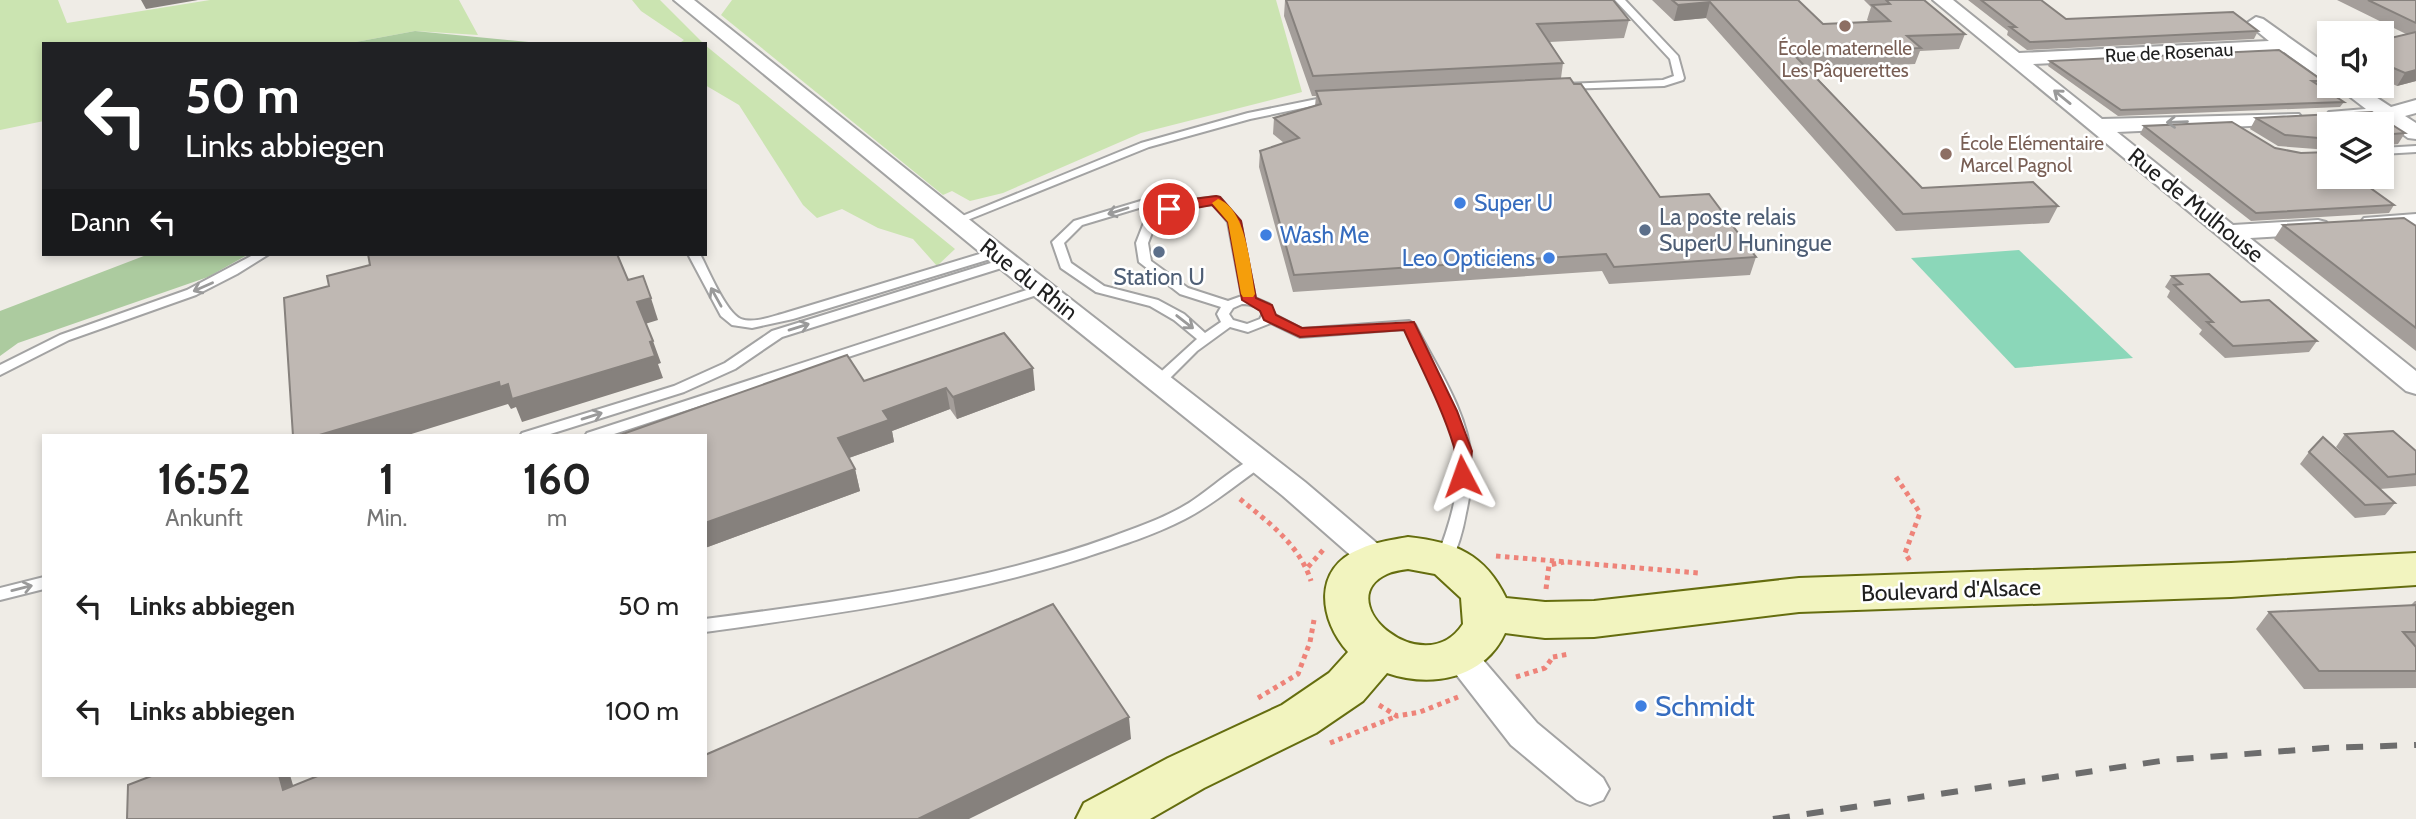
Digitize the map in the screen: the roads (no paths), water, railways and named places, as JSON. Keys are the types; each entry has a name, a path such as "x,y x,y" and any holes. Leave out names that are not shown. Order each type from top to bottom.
{"main road":[{"path":"1408,552 1444,560 1462,569 1476,582 1485,597 1488,613 1485,630 1475,645 1460,656 1440,662 1419,663 1378,651 1360,637 1348,620 1343,602 1347,584 1358,570 1375,559 1408,552"},
{"name":"Boulevard d'Alsace","path":"1488,613 1545,620 1594,619 1799,595 2231,580 2416,569"},
{"path":"1102,819 1186,773 1299,719 1346,687 1378,651"}],"street":[{"name":"Rue du Rhin","path":"683,0 1259,461 1375,559"},
{"name":"Rue de Mulhouse","path":"1941,0 2416,385"},
{"name":"Rue de Rosenau","path":"2256,23 2285,46"},
{"name":"Rue de Rosenau","path":"2016,59 2285,46"},
{"path":"2285,46 2317,67"},
{"path":"2364,98 2386,112"},
{"path":"2394,113 2416,106"},
{"path":"2098,126 2317,117"},
{"path":"2394,118 2416,133"},
{"path":"2230,232 2346,225 2406,226"},
{"path":"1460,656 1524,734 1590,789"}],"lane":[{"path":"1555,88 1664,83 1679,78 1675,58 1620,0"},
{"path":"956,221 1145,145 1248,116 1338,98"},
{"path":"2226,120 2247,136"},
{"path":"2394,150 2416,149"},
{"path":"1205,339 1180,317 1154,303 1100,289 1065,265 1058,242 1078,223 1147,202 1185,204 1216,200 1234,221 1249,300"},
{"path":"1185,204 1153,215 1142,243 1145,262 1184,291 1228,305 1249,300 1267,308 1269,317"},
{"path":"0,371 35,350 203,287 259,256"},
{"path":"695,256 726,313 737,322 752,324 1001,257"},
{"path":"533,434 679,389 730,366 777,334 1001,257"},
{"path":"598,434 1042,289"},
{"path":"1228,305 1223,314 1228,323 1248,328 1262,325 1269,317"},
{"path":"1269,317 1300,333 1409,325 1449,411 1464,451 1461,500 1451,543 1444,560"},
{"path":"1158,382 1192,348 1228,323"},
{"path":"707,626 942,589 1031,569 1173,519 1259,461"},
{"path":"0,594 42,584"}],"railway":[{"path":"1773,819 2167,760 2325,748 2416,745"}],"place":[{"name":"École maternelle Les Pâquerettes","path":"1845,26"},
{"name":"École Elémentaire Marcel Pagnol","path":"1946,154"},
{"name":"Super U","path":"1460,203"},
{"name":"La poste relais SuperU Huningue","path":"1645,230"},
{"name":"Wash Me","path":"1266,235"},
{"name":"Station U","path":"1159,252"},
{"name":"Leo Opticiens","path":"1549,258"},
{"name":"Schmidt","path":"1641,706"}]}
